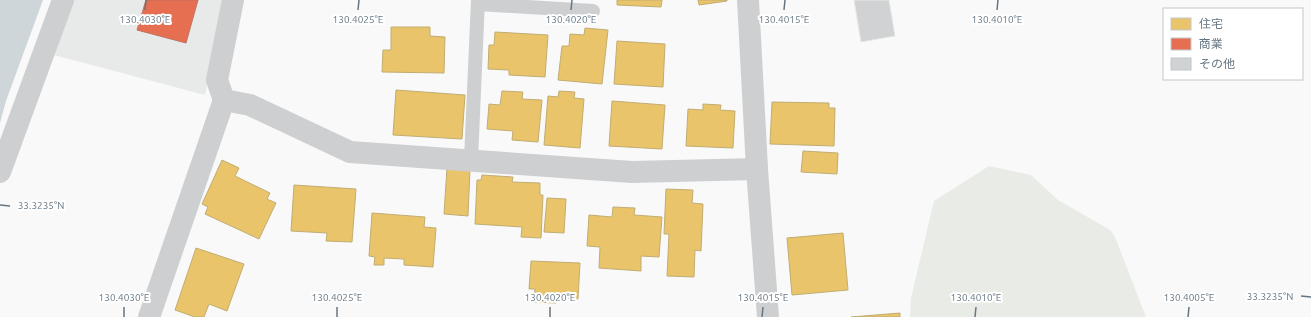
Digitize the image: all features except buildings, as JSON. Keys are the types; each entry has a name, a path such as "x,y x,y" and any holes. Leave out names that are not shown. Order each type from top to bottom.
{"street":[{"path":"0,172 63,0"},
{"path":"149,317 224,100 217,80 233,0"},
{"path":"748,0 757,169 768,317"},
{"path":"224,100 250,105 350,152 632,172 757,169"}],"lane":[{"path":"471,160 478,2 593,11"}],"shaded area":[{"path":"0,0 43,0 6,101 0,123"},
{"path":"71,0 227,0 205,95 50,54"},
{"path":"989,166 1031,175 1058,200 1110,230 1115,237 1146,317 910,317 911,298 934,201"}]}
